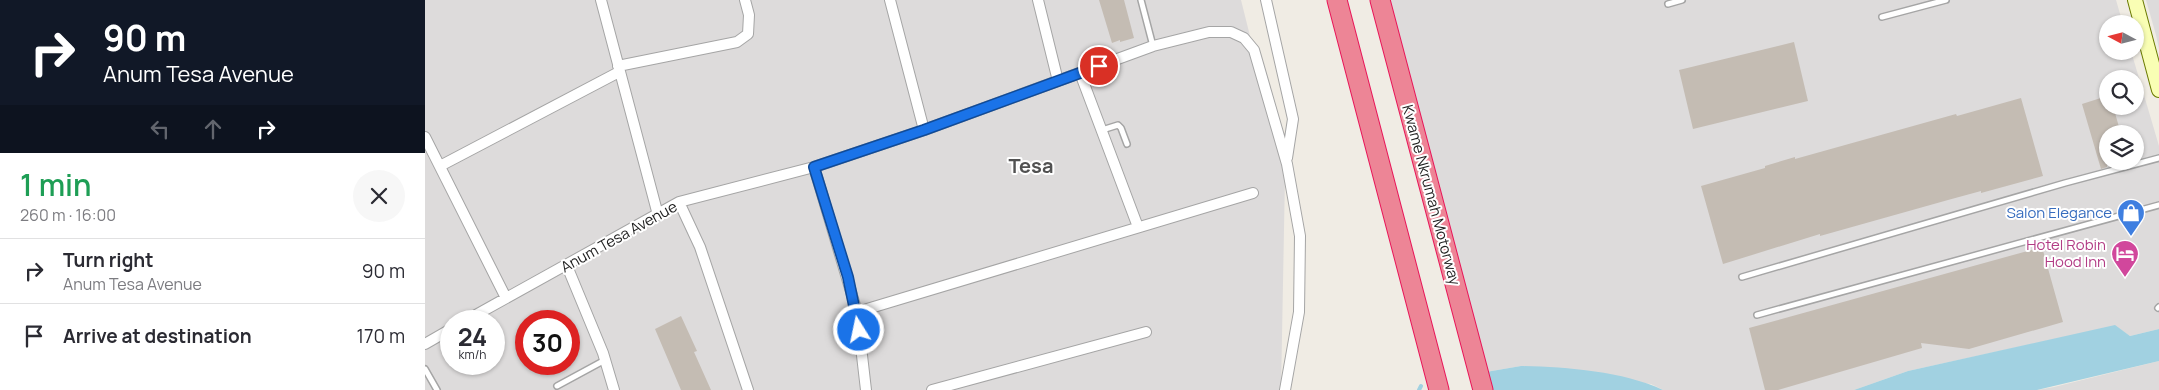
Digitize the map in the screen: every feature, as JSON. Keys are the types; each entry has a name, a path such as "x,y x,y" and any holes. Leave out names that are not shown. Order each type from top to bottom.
{"highway":[{"path":"1337,0 1439,390"},
{"name":"Kwame Nkrumah Motorway","path":"1380,0 1483,390"}],"main road":[{"path":"2135,0 2159,90"}],"street":[{"path":"601,0 658,215"},
{"path":"440,166 619,69 737,42 747,34 749,15 745,0"},
{"path":"890,0 924,130"},
{"path":"1038,0 1058,81"},
{"path":"1266,0 1293,119 1287,164 1300,236 1299,312 1285,390"},
{"name":"Anum Tesa Avenue","path":"485,310 567,266 679,202 814,167 924,130 1153,46 1209,32 1231,32 1244,38 1254,50 1287,164"},
{"path":"1080,73 1139,227"},
{"path":"425,137 506,298"},
{"path":"814,167 857,312 866,390"},
{"path":"857,312 1253,193"},
{"path":"679,202 700,247 748,390"},
{"path":"567,266 605,360 614,390"},
{"path":"932,390 1146,332"},
{"path":"425,344 440,335"}],"lane":[{"path":"1141,0 1153,46"},
{"path":"1668,4 1682,0"},
{"path":"1882,17 1946,0"},
{"path":"1103,130 1118,125 1127,144"},
{"path":"1742,277 2046,188 2159,158"},
{"path":"1757,315 2159,205"},
{"path":"557,386 605,360"},
{"path":"425,369 437,390"}],"shaded area":[{"path":"425,0 1241,0 1285,176 1281,390 425,390"},
{"path":"1387,0 2116,0 2120,15 2099,15 2099,60 2134,60 2137,70 2099,70 2099,115 2144,115 2144,95 2159,146 2159,329 2130,336 2115,326 1908,371 1854,390 1663,390 1651,384 1521,366 1486,372"},
{"path":"2146,0 2159,0 2159,49 2156,35"},
{"path":"2159,361 2159,390 2037,390 2054,387"}],"water":[{"path":"2115,325 2130,336 2159,329 2159,361 2037,390 1854,390 1908,371"},
{"path":"1521,366 1574,369 1612,374 1630,378 1663,390 1491,390 1486,372"}],"building":[{"path":"1099,0 1124,0 1134,38 1112,43"},
{"path":"1794,42 1808,101 1693,129 1679,70"},
{"path":"2021,98 2043,176 1981,193 1981,191 1820,236 1820,234 1723,264 1701,186 1765,168 1765,166 1795,157 1795,159"},
{"path":"2099,99 2099,115 2116,115 2118,125 2099,125 2099,162 2082,104"},
{"path":"2042,247 2063,322 1969,349 1921,343 1922,348 1778,390 1765,390 1749,328"},
{"path":"681,316 697,351 694,352 711,390 681,390 655,329"}],"waterway":[{"path":"1419,390 1421,386"}],"place":[{"name":"Salon Elegance","path":"2131,237"},
{"name":"Hotel Robin Hood Inn","path":"2125,278"}],"district":[{"name":"Tesa","path":"1031,166"}],"route":[{"path":"859,330 857,312 848,277 814,167 924,130 1099,66"}]}
